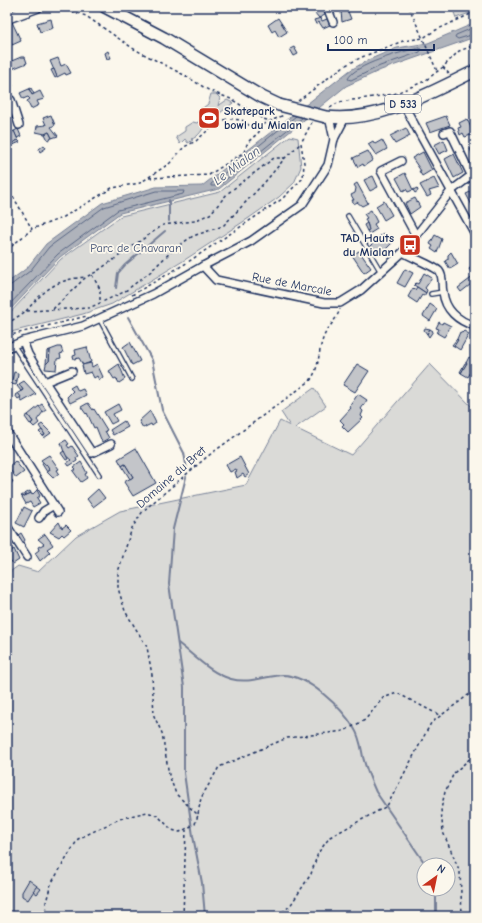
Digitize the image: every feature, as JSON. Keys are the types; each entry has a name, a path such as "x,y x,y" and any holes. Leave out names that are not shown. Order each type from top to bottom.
{"main road":[{"path":"7,18 37,7"},
{"name":"D 533","path":"105,7 164,38 262,97 284,107 324,116 345,118 393,108 475,71"},
{"name":"D 533","path":"118,7 139,19 164,38"}],"street":[{"path":"327,7 333,22"},
{"path":"11,100 18,125"},
{"path":"407,111 475,234"},
{"path":"7,117 15,115"},
{"path":"324,116 334,140"},
{"path":"10,346 23,341 83,326 153,294 202,266 251,241 302,205 328,165 334,140 345,118"},
{"path":"444,133 450,131 473,176"},
{"path":"401,161 381,171 416,236"},
{"name":"Rue de Marcale","path":"202,266 216,280 324,303 340,303 361,290 402,252 451,191 473,176"},
{"path":"402,252 439,270 442,278 442,292 446,304 454,316 463,322 475,326"},
{"path":"23,341 28,354 45,382 92,453 111,444"},
{"path":"45,382 72,371"},
{"path":"7,432 58,512"},
{"path":"40,518 44,511 54,505"},
{"path":"7,526 27,556"}],"lane":[{"path":"348,216 381,272"},
{"path":"431,294 442,292"},
{"path":"99,318 132,379"},
{"path":"10,346 99,475"}],"path":[{"path":"60,7 86,16 134,50 184,75 210,91 231,99 263,119 272,121"},
{"path":"409,7 423,38 430,59 437,71"},
{"path":"295,104 344,66 362,57 403,41 423,38 436,30 475,12"},
{"path":"26,311 89,308 124,292 150,272 175,248 193,236 223,226 266,182 285,158 302,143 311,123 324,116 340,102 394,94 425,80 458,52 475,45"},
{"path":"7,250 32,229 62,218 112,188 140,183 170,163 184,147 196,141 218,121 229,119 242,120 251,127 260,126 272,121 284,107"},
{"path":"148,178 209,175 244,152 248,142 259,132 260,126"},
{"path":"127,298 185,264 282,199 303,178 304,163 302,143"},
{"path":"7,324 26,311 40,294 56,283 71,278 92,275 163,225 194,221 210,214 228,192 274,158 285,158"},
{"path":"7,186 32,229"},
{"path":"92,275 100,289 100,302"},
{"path":"53,309 86,277"},
{"name":"Domaine du Bret","path":"198,815 176,794 169,775 162,733 154,716 152,675 147,647 125,610 118,588 118,572 132,528 143,511 208,456 310,381 316,371 319,351 324,336 340,311 340,303"},
{"path":"7,336 91,314"},
{"path":"271,916 280,914 290,906 311,874 318,853 330,837 387,806 431,724 475,690"},
{"path":"47,916 46,902 51,884 78,839 119,819 147,812 158,816 172,830 180,832 186,830 194,824 198,815 201,798 219,767 287,738 344,731 365,720 383,698 397,693 441,716"},
{"path":"460,916 462,914 460,872 443,832 441,809 445,792 454,774 475,754"},
{"path":"183,916 186,830"}],"green space":[{"path":"452,7 475,7 475,11 456,18"},
{"name":"Skatepark bowl du Mialan","path":"211,94 216,94 220,98 218,106 227,100 233,103 216,116 217,119 212,122 211,120 206,122 198,135 191,139 193,140 188,143 185,139 180,144 176,137 185,131 185,127 193,122 197,123 202,118 199,111 208,104"},
{"name":"Parc de Chavaran","path":"290,136 298,138 301,167 294,183 279,197 249,218 183,261 112,304 83,314 7,333 7,316 61,259 121,216 220,192"},
{"path":"430,364 475,410 475,916 7,916 7,574 18,566 38,572 76,536 120,511 246,485 280,421 290,426 281,412 314,388 326,406 295,428 351,455"}],"water":[{"name":"Le Mialan","path":"475,23 475,37 381,70 346,86 219,189 120,213 60,257 7,313 7,283 27,268 46,244 102,203 156,187 202,186 349,71 368,60 397,48 428,43"}],"building":[{"path":"316,7 318,11 323,9 325,15 319,18 314,12 312,13 310,10"},
{"path":"347,9 351,19 342,22 341,11"},
{"path":"278,18 287,32 279,37 275,30 272,32 268,25"},
{"path":"321,18 322,21 327,19 330,25 323,28 319,22 316,24 314,20"},
{"path":"51,19 53,28 40,32 37,23"},
{"path":"12,22 21,41 12,45 7,34 7,24"},
{"path":"294,47 298,54 294,56 290,49"},
{"path":"108,51 111,58 107,59 105,53"},
{"path":"21,57 25,57 27,63 7,71 7,63"},
{"path":"58,58 61,66 66,64 71,73 66,75 65,73 57,77 50,61"},
{"path":"54,69 57,77 55,78 51,70"},
{"path":"10,80 13,86 7,88 7,81"},
{"path":"31,88 34,94 32,95 29,89"},
{"path":"29,89 32,95 40,91 44,99 37,101 39,105 31,109 27,101 30,99 28,97 23,99 20,93"},
{"path":"51,115 55,125 51,127 58,136 52,138 49,132 45,134 36,132 37,126 46,125 43,118"},
{"path":"446,116 450,125 430,132 426,123"},
{"path":"467,119 474,134 465,137 463,133 460,135 458,128 461,127 459,123"},
{"path":"406,128 410,136 395,144 390,136"},
{"path":"18,129 21,136 17,138 14,131"},
{"path":"14,131 18,140 13,143 12,141 11,143 7,142 7,135"},
{"path":"49,132 52,138 48,140 45,134"},
{"path":"18,140 20,142 13,145 11,143 12,141 13,143"},
{"path":"382,140 387,149 376,155 368,144 373,141 375,144"},
{"path":"444,140 448,150 439,154 434,145"},
{"path":"44,145 46,148 40,152 39,149"},
{"path":"475,147 475,160 470,149"},
{"path":"368,151 373,160 364,166 363,164 358,167 353,158"},
{"path":"423,152 432,170 422,176 419,171 421,171 412,158"},
{"path":"454,154 463,173 454,178 445,159"},
{"path":"405,173 413,190 408,192 406,189 403,191 396,178"},
{"path":"373,176 378,187 370,191 364,180"},
{"path":"434,178 439,188 429,191 431,195 427,197 420,185"},
{"path":"357,183 368,203 362,206 357,202 354,204 352,200 354,200 351,195 355,193 356,188 354,185"},
{"path":"417,188 418,191 415,193 413,190"},
{"path":"475,190 475,211 466,194"},
{"path":"415,198 420,207 410,214 405,203"},
{"path":"384,201 392,215 384,220 376,206"},
{"path":"371,210 377,222 374,224 377,229 369,234 365,219 367,218 364,214"},
{"path":"367,223 369,230 367,231 364,225"},
{"path":"383,233 393,242 380,255 370,246"},
{"path":"435,235 442,239 437,253 431,249 433,246 430,244"},
{"path":"359,251 371,268 364,273 352,255"},
{"path":"451,252 458,264 450,269 445,261 448,259 448,255"},
{"path":"472,266 475,270 475,278 469,269"},
{"path":"405,269 413,273 405,287 397,283"},
{"path":"424,273 432,278 425,288 427,290 426,293 414,285 416,283 418,284"},
{"path":"474,276 475,281 461,292 458,288"},
{"path":"417,287 426,293 424,296 422,295 417,303 408,297 413,288 415,290"},
{"path":"430,304 437,309 430,321 423,316"},
{"path":"439,322 442,324 443,322 451,326 444,337 437,333 439,329 436,328"},
{"path":"425,328 430,329 427,334 424,330"},
{"path":"430,329 433,331 429,337 427,334"},
{"path":"464,331 469,334 460,350 454,346 460,332 462,333"},
{"path":"457,339 458,340 454,346 452,345"},
{"path":"130,342 140,361 132,365 123,347"},
{"path":"61,347 63,353 60,354 61,358 57,359 56,370 45,369 46,364 49,361 50,350"},
{"path":"87,347 91,362 83,365 79,358 74,359 73,356 76,355 75,350"},
{"path":"50,350 49,361 46,364 47,351"},
{"path":"469,357 475,361 475,365 468,377 461,373"},
{"path":"91,363 92,367 97,364 103,377 99,380 97,376 94,378 91,372 84,374 82,365"},
{"path":"465,363 467,363 461,373 460,372"},
{"path":"119,364 125,379 119,383 116,378 114,379 109,371"},
{"path":"357,364 369,371 355,392 343,385"},
{"path":"14,372 18,373 17,381 12,380"},
{"path":"12,380 17,381 16,385 11,384"},
{"path":"24,381 36,394 22,402 18,393 23,390 19,384"},
{"path":"19,384 23,390 21,391 17,386"},
{"path":"75,385 78,391 83,389 86,395 70,403 67,397 73,391 70,388"},
{"path":"18,393 21,397 18,399 15,395"},
{"path":"358,394 367,400 361,409 363,411 361,416 363,418 348,432 342,426 344,424 340,420 351,408 349,407"},
{"path":"88,403 93,410 94,409 107,430 105,431 109,438 102,442 96,427 94,428 87,413 86,414 81,407"},
{"path":"42,404 46,410 43,412 39,406"},
{"path":"118,404 121,410 113,414 117,421 111,424 104,412"},
{"path":"39,406 43,412 37,420 39,423 34,427 31,424 33,422 28,415"},
{"path":"150,411 156,423 152,426 151,424 143,428 139,421"},
{"path":"28,415 33,422 30,424 25,417"},
{"path":"124,421 128,427 113,435 110,430"},
{"path":"42,424 51,433 44,438 43,436 45,435 39,426"},
{"path":"42,430 45,435 43,436 39,432"},
{"path":"66,440 69,444 67,445 69,448 72,446 79,456 76,458 77,461 69,466 67,463 71,460 65,455 61,443"},
{"path":"136,448 156,483 133,496 124,482 133,477 125,464 122,466 118,459"},
{"path":"64,451 68,459 66,460 61,453"},
{"path":"49,455 59,469 57,470 59,473 53,478 47,472 50,470 41,460"},
{"path":"240,457 249,474 245,477 243,474 237,478 235,472 237,471 236,469 230,472 226,465"},
{"path":"15,461 24,472 16,478 8,467"},
{"path":"81,462 87,473 85,474 87,478 81,482 73,471 76,469 74,467"},
{"path":"44,463 50,470 47,472 42,464"},
{"path":"125,464 133,477 130,479 122,466"},
{"path":"7,478 13,481 8,485 11,487 9,493 7,492"},
{"path":"98,489 105,498 93,507 87,499"},
{"path":"37,490 40,496 37,498 40,503 33,507 30,502 26,504 22,497 31,493 32,495"},
{"path":"30,491 31,493 22,497 21,496"},
{"path":"24,507 32,511 24,527 16,523"},
{"path":"59,522 62,528 66,525 71,530 64,536 62,534 59,537 50,532"},
{"path":"21,533 25,540 23,543 18,535"},
{"path":"45,534 53,545 47,549 50,552 40,561 35,553 39,550 38,547 44,544 38,539"},
{"path":"7,540 12,550 7,554"},
{"path":"14,549 19,560 13,564 11,561 8,563 7,554"},
{"path":"29,880 37,886 28,900 22,896 22,892"},
{"path":"37,886 41,889 37,894 33,891"}],"waterway":[{"path":"169,200 169,221"},
{"path":"116,288 118,273 125,265 165,231"},
{"path":"128,317 152,360 162,410 184,453 187,470"},
{"path":"186,477 173,529 169,584 184,687 184,773 193,836 202,883 205,916"},
{"path":"178,643 203,664 223,676 244,681 283,675 293,676 313,686 333,702 349,720 358,735 363,757 376,792 421,857"},
{"path":"436,897 436,916"}],"place":[{"name":"Skatepark bowl du Mialan","path":"209,118"},
{"name":"TAD Hauts du Mialan","path":"410,245"}]}
